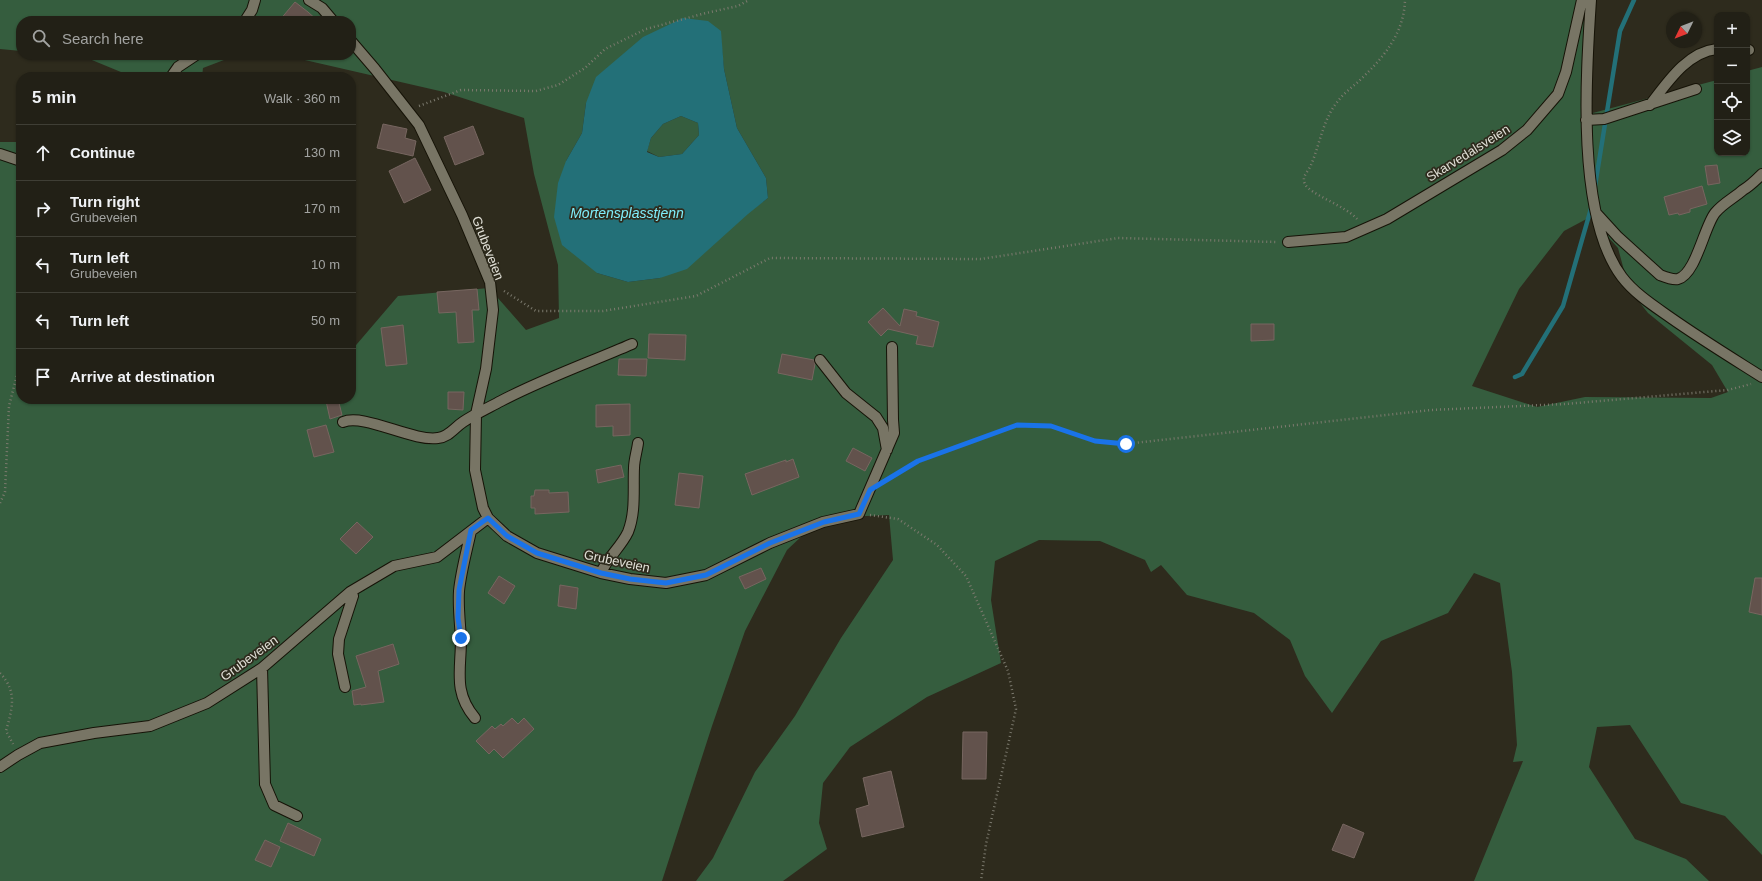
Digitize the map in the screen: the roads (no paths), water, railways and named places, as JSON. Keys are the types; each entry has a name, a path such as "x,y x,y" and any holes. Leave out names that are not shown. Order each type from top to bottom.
{"street":[{"path":"248,16 255,0"},
{"path":"309,0 322,8 329,16"},
{"name":"Skarvedalsveien","path":"1288,242 1346,237 1387,219 1502,150 1527,130 1558,94 1566,72 1582,0"},
{"path":"1591,0 1588,38 1586,120 1589,167 1596,212 1605,246 1622,277 1642,298 1759,380"},
{"name":"Grubeveien","path":"356,47 419,125 462,215 490,282 492,310 486,369 476,414 475,470 483,508 488,518 507,536 537,553 601,573 630,579 666,583 706,575 770,543 824,522 859,514 887,450"},
{"path":"1650,105 1686,62 1705,51 1714,49"},
{"path":"174,72 178,67 188,60"},
{"path":"1586,120 1604,119 1696,89"},
{"path":"0,154 16,159"},
{"path":"1596,212 1618,237 1660,275 1678,279 1684,275 1692,264 1714,214 1724,204 1745,189 1762,174"},
{"path":"343,422 347,420 368,422 425,438 437,439 446,436 463,422 476,414 525,389 632,344"},
{"path":"887,450 894,433 892,347"},
{"path":"820,360 846,393 876,417 883,428 887,450"},
{"path":"601,573 603,568 620,546 628,531 633,513 634,466 638,444"},
{"name":"Grubeveien","path":"0,767 40,743 94,733 150,726 207,703 262,668 350,592 394,566 438,557 488,518"},
{"path":"471,530 459,590 458,618 461,638 460,690 468,710 475,718"},
{"path":"345,687 338,654 339,639 353,596 350,592"},
{"path":"262,668 265,784 274,805 297,816"}],"water":[{"name":"Mortensplasstjenn","path":"683,18 708,21 721,31 724,69 737,128 766,178 768,198 687,269 660,278 628,282 597,273 562,245 554,217 558,183 566,161 582,133 586,103 596,77 643,37","holes":["681,116 698,123 699,135 682,154 659,157 647,152 651,138 663,124"]}],"waterway":[{"path":"1595,186 1620,31 1634,0"},
{"path":"1515,377 1522,374 1563,306 1592,205"}]}
